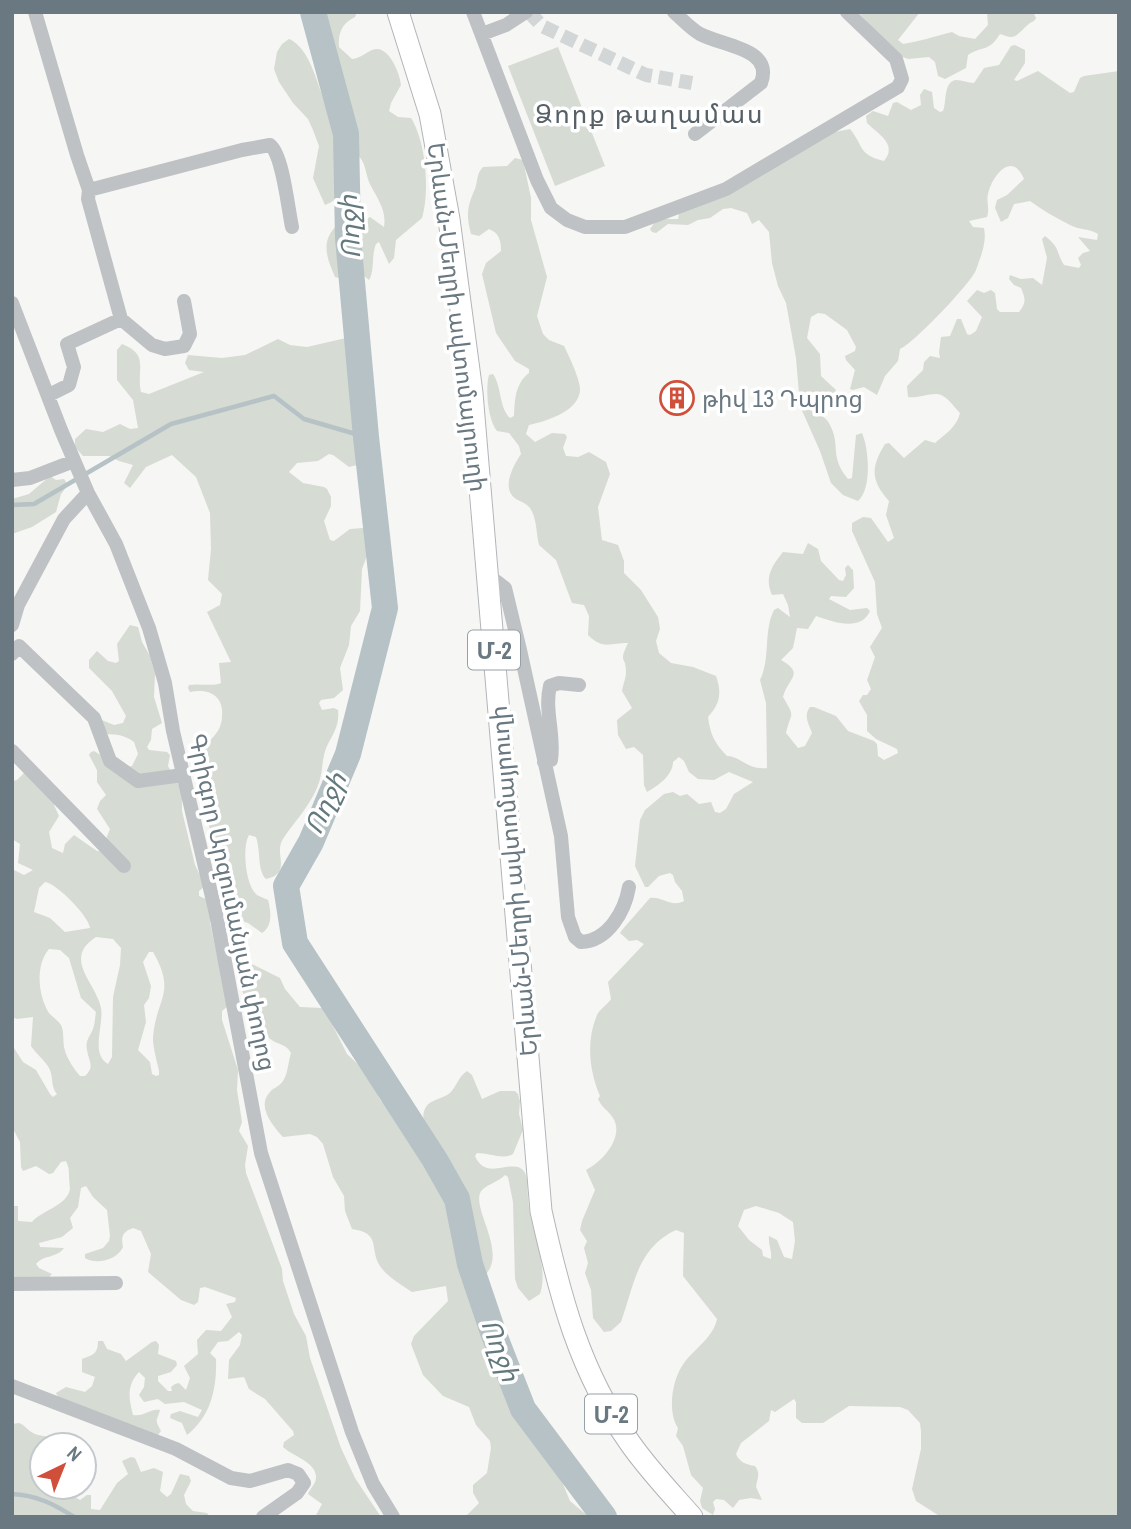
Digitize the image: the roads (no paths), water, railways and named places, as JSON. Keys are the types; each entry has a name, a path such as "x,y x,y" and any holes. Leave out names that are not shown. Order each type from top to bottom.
{"highway":[{"name":"Երևան-Մեղրի ավտոմայրուղի","path":"398,12 430,114 449,219 473,406 541,1211 559,1293 581,1356 604,1402 631,1445 692,1517"}],"street":[{"path":"35,12 76,155 89,190 88,199 121,319 152,345 165,349 177,348 188,342 190,334 184,301"},
{"path":"473,12 537,180 551,208 567,220 585,227 625,228 726,189 898,87 902,79 896,59 847,12"},
{"path":"482,34 506,25 526,12"},
{"path":"674,12 702,35 756,57 763,66 764,76 761,83 695,134"},
{"path":"89,190 270,145 279,160 292,227"},
{"name":"Գրիգոր Արզումանյան փողոց","path":"12,303 74,461 116,544 149,628 165,683 183,775 219,928 261,1153 352,1432 373,1484 393,1517"},
{"path":"48,395 69,385 74,367 67,344 121,319"},
{"path":"12,480 30,478 74,461"},
{"path":"12,625 18,604 64,519 88,493"},
{"path":"488,575 505,588 544,762 550,778 561,836 568,917 575,937 581,942 588,942 598,939 610,929 626,902 629,887"},
{"path":"14,645 94,718 110,761 138,781 183,775"},
{"path":"544,762 551,760 553,745 547,697 550,686 559,683 579,685"},
{"path":"12,751 124,866"},
{"path":"12,1284 116,1283"},
{"path":"12,1386 176,1448 231,1478 250,1481 288,1470 298,1474 304,1483 297,1493 263,1517"}],"waterway":[{"name":"Ողջի","path":"313,12 346,134 348,238 385,608 348,754 311,842 286,886 295,943 435,1160 457,1199 470,1264 523,1409 604,1517"},
{"path":"12,505 34,504 171,424 274,396 304,419 366,437"},
{"path":"12,1494 44,1501 74,1517"}],"tunnel":[{"path":"529,12 542,26 646,75 692,83"}],"place":[{"name":"թիվ 13 Դպրոց","path":"677,398"}],"district":[{"name":"Ձորք թաղամաս","path":"650,113"}]}
